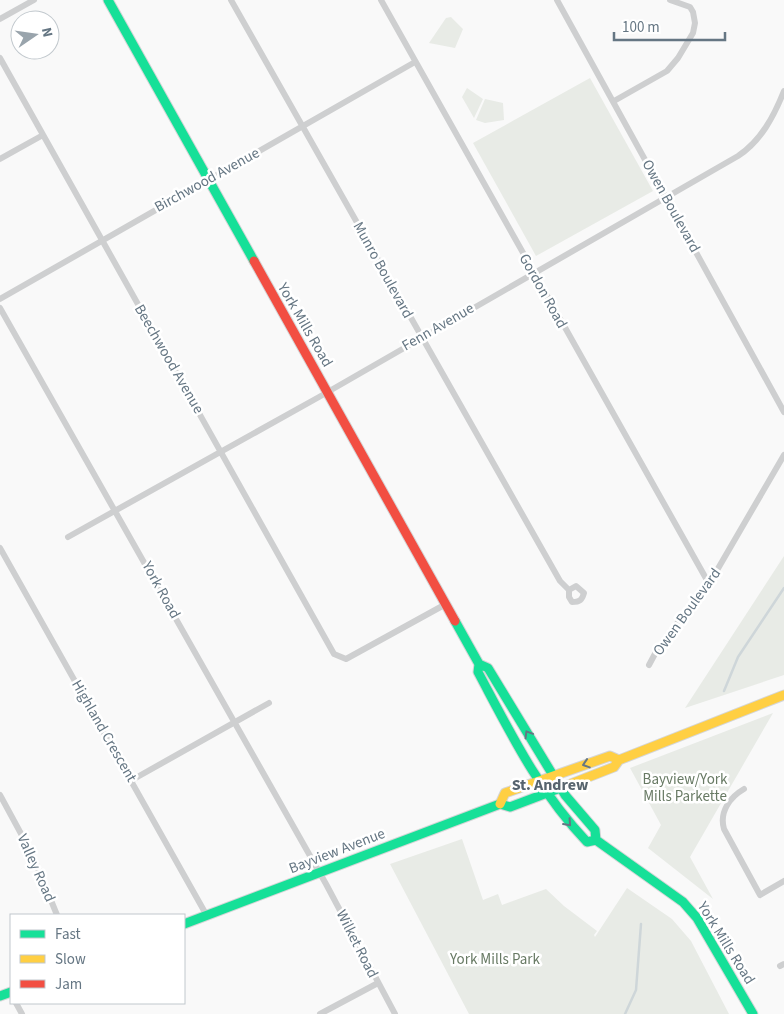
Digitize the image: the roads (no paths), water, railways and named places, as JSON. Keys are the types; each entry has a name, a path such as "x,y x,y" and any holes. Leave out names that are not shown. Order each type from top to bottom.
{"main road":[{"name":"York Mills Road","path":"108,0 207,180 446,604 479,664 478,672 546,795 568,824 587,842 596,840 683,902 697,918 753,1014"},
{"name":"York Mills Road","path":"479,664 488,668 561,788 575,808 595,830 596,840"},
{"name":"Bayview Avenue","path":"185,924 500,804 510,807 546,795 614,767 619,760 784,695"},
{"name":"Bayview Avenue","path":"500,804 504,794 553,775 610,756 619,760"}],"street":[{"path":"0,19 34,0"},
{"name":"Munro Boulevard","path":"231,0 560,581 568,590"},
{"name":"Gordon Road","path":"380,0 708,582"},
{"name":"Owen Boulevard","path":"556,0 614,101 784,412"},
{"path":"614,101 667,71 676,62 693,33 695,23 690,7 670,0"},
{"name":"Beechwood Avenue","path":"0,58 334,654 346,659 446,604"},
{"name":"Birchwood Avenue","path":"0,299 415,62"},
{"name":"Fenn Avenue","path":"68,537 328,392 532,272 666,198 746,151 777,110 784,91"},
{"path":"0,159 43,135"},
{"name":"York Road","path":"0,308 117,510 320,873"},
{"name":"Owen Boulevard","path":"649,665 657,650 708,582 741,533 784,455"},
{"name":"Highland Crescent","path":"0,548 207,916"},
{"path":"132,780 269,703"},
{"path":"744,788 732,798 725,809 722,818 724,829 760,895 784,881"},
{"name":"Valley Road","path":"0,796 32,854 57,914"},
{"name":"Wilket Road","path":"320,873 395,1014"},
{"path":"320,1014 378,983"}],"waterway":[{"path":"724,691 738,657 784,588"},
{"path":"625,1014 636,990 641,924"}],"district":[{"name":"St. Andrew","path":"550,785"}],"park label":[{"name":"Bayview/York Mills Parkette","path":"685,788"},
{"name":"York Mills Park","path":"495,959"}]}
